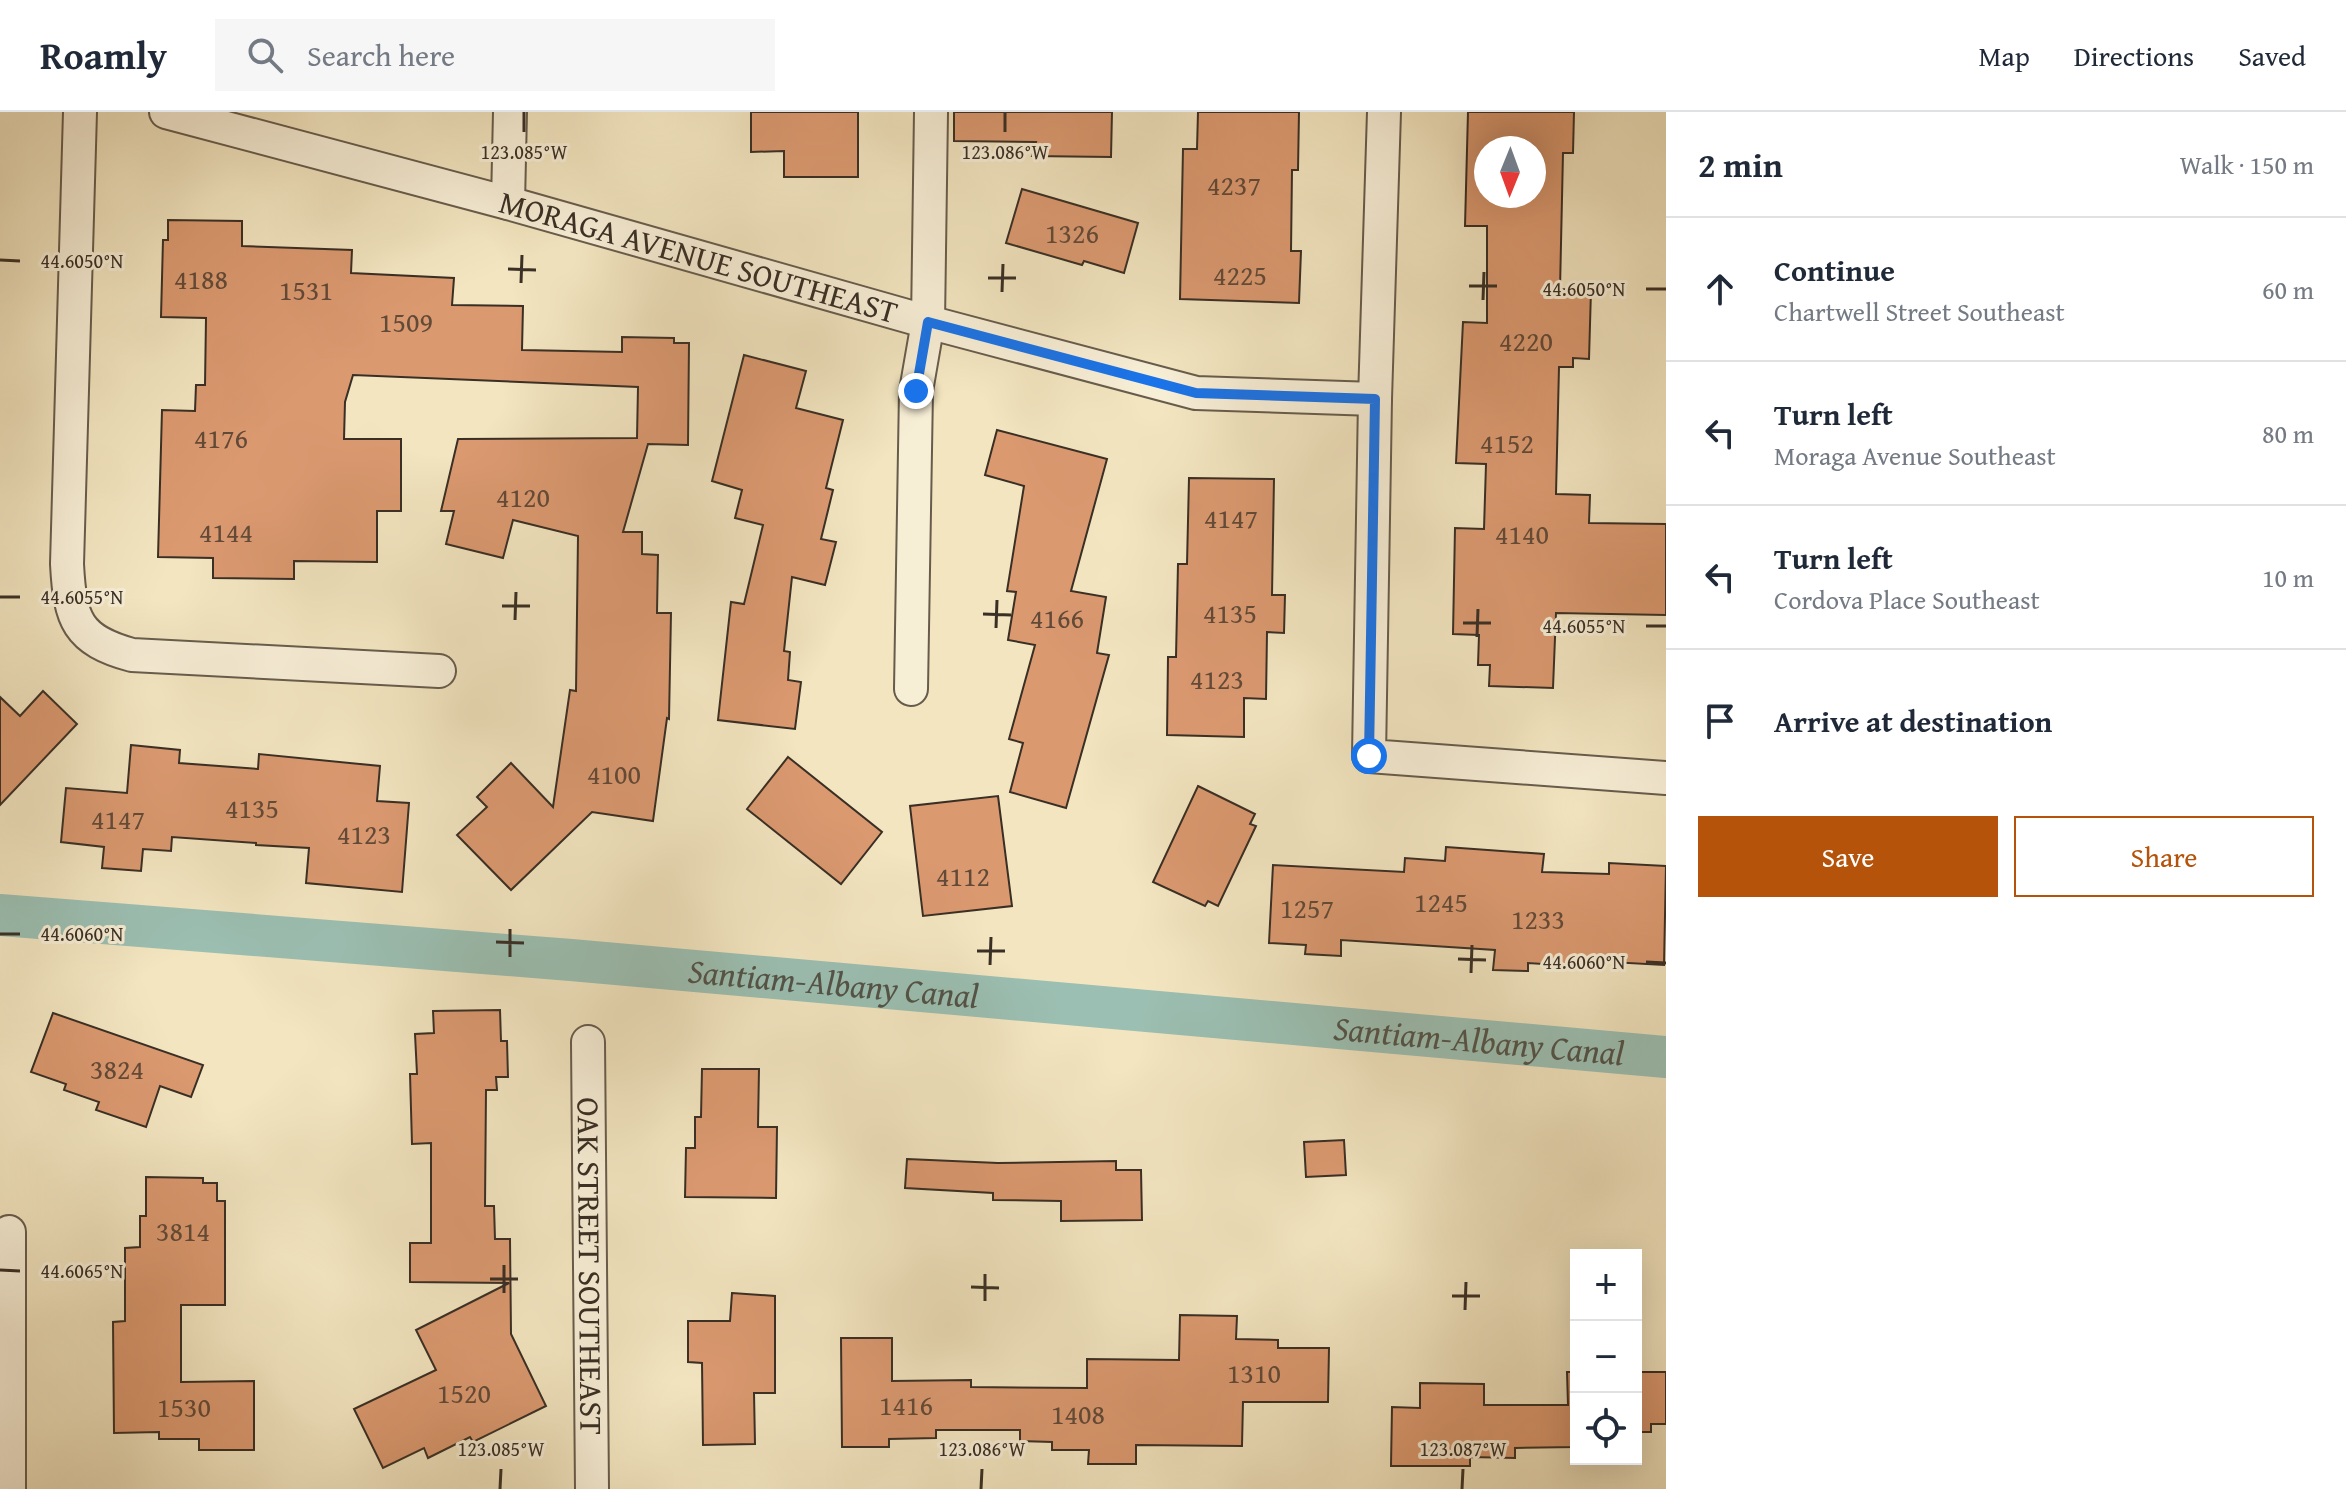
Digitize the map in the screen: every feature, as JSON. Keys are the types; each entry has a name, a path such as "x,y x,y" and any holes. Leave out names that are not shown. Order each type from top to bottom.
{"street":[{"path":"80,112 67,564 68,590 74,614 87,636 107,648 132,655 439,671"},
{"name":"MORAGA AVENUE SOUTHEAST","path":"166,112 1196,393 1375,399"},
{"path":"508,203 510,112"},
{"path":"911,689 916,391 928,322 931,112"},
{"path":"1384,112 1369,756 1666,778"},
{"name":"OAK STREET SOUTHEAST","path":"588,1042 592,1489"},
{"path":"9,1232 9,1489"}],"building":[{"path":"751,112 858,112 858,177 784,177 784,151 751,152"},
{"path":"954,112 1112,112 1111,157 1032,156 1036,142 954,141"},
{"path":"1198,112 1299,112 1298,170 1292,170 1291,251 1301,251 1299,303 1180,299 1183,149 1197,149"},
{"path":"1468,112 1574,112 1573,153 1563,153 1560,289 1591,290 1589,359 1573,358 1573,367 1559,367 1556,494 1590,495 1589,523 1666,524 1666,615 1556,613 1553,688 1489,686 1490,665 1478,665 1479,635 1453,634 1455,528 1484,529 1486,464 1456,463 1463,322 1487,323 1487,226 1465,226"},
{"path":"1022,189 1138,223 1124,273 1084,261 1082,265 1006,243"},
{"path":"168,220 242,221 242,246 352,250 351,273 454,278 452,305 523,306 522,350 622,352 622,337 674,338 674,343 689,343 688,445 648,444 623,532 642,532 642,554 658,555 657,613 671,613 669,719 653,821 592,812 511,890 457,835 487,807 477,797 511,763 553,807 570,690 576,691 578,536 513,520 503,558 446,544 454,511 441,511 458,439 637,438 638,387 353,375 345,402 344,439 401,439 401,511 377,511 377,562 294,561 294,579 213,578 213,558 158,557 162,410 195,411 196,385 205,385 206,318 161,317 163,240 168,240"},
{"path":"744,355 806,371 796,408 843,420 826,488 833,490 821,539 836,542 825,585 792,577 784,651 790,652 788,680 801,682 795,729 718,720 731,602 744,604 763,525 735,518 742,490 712,481"},
{"path":"997,430 1107,459 1071,591 1106,597 1097,653 1109,655 1066,808 1010,792 1023,743 1009,739 1035,645 1008,640 1016,592 1007,591 1024,486 985,475"},
{"path":"1189,478 1274,479 1272,595 1285,595 1284,633 1267,632 1266,699 1244,698 1244,737 1167,735 1168,657 1176,657 1178,564 1187,564"},
{"path":"43,691 77,724 0,805 0,697 20,716"},
{"path":"131,745 180,750 179,763 258,769 259,754 380,766 377,801 409,803 402,892 306,883 309,848 256,843 172,837 171,851 143,849 141,871 102,868 104,847 61,842 66,788 127,793"},
{"path":"788,757 882,832 841,884 747,809"},
{"path":"1198,786 1255,814 1250,824 1256,826 1218,906 1208,901 1205,906 1153,882"},
{"path":"998,796 1012,906 923,916 910,806"},
{"path":"1446,847 1544,854 1542,872 1609,874 1609,863 1666,866 1664,965 1575,960 1574,966 1528,963 1528,971 1493,970 1495,950 1341,940 1341,956 1305,954 1306,945 1269,943 1273,865 1404,872 1405,858 1445,861"},
{"path":"500,1010 501,1041 507,1041 508,1077 496,1077 497,1090 486,1090 485,1206 494,1206 495,1239 510,1239 511,1334 546,1406 473,1442 470,1437 428,1458 424,1448 383,1468 354,1409 436,1370 416,1330 509,1283 410,1282 410,1243 431,1243 431,1143 412,1144 410,1074 417,1074 415,1034 434,1033 433,1011"},
{"path":"53,1013 203,1065 191,1097 160,1086 146,1127 96,1110 99,1102 64,1090 66,1084 31,1072"},
{"path":"702,1069 759,1069 758,1127 777,1127 776,1198 685,1197 686,1148 695,1148 695,1117 701,1117"},
{"path":"1344,1140 1346,1175 1306,1177 1304,1142"},
{"path":"907,1159 998,1163 1116,1161 1116,1170 1141,1170 1142,1220 1061,1221 1061,1201 993,1200 993,1193 905,1188"},
{"path":"146,1177 203,1178 203,1183 217,1183 217,1201 225,1201 225,1305 181,1305 181,1382 254,1381 254,1450 199,1450 199,1439 159,1439 159,1432 114,1433 113,1322 125,1321 125,1248 140,1247 140,1216 146,1216"},
{"path":"732,1293 775,1296 775,1393 754,1393 755,1444 703,1445 702,1363 688,1362 688,1321 730,1321"},
{"path":"1180,1315 1237,1316 1236,1339 1278,1340 1278,1348 1329,1348 1328,1402 1243,1402 1242,1446 1136,1445 1136,1464 1088,1464 1089,1450 1052,1450 1052,1442 1020,1441 1020,1430 936,1430 936,1438 889,1439 889,1447 842,1447 841,1338 892,1338 892,1381 971,1380 971,1387 1087,1388 1087,1359 1179,1360"},
{"path":"1567,1372 1570,1372 1570,1447 1515,1448 1515,1458 1470,1457 1470,1466 1391,1466 1392,1407 1420,1408 1420,1383 1484,1384 1484,1405 1568,1405"},
{"path":"1642,1372 1666,1372 1666,1424 1651,1424 1651,1432 1642,1432"}],"waterway":[{"name":"Santiam-Albany Canal","path":"0,915 571,960 1666,1057"}],"route":[{"path":"916,391 928,322 1196,393 1375,399 1369,756"}]}
